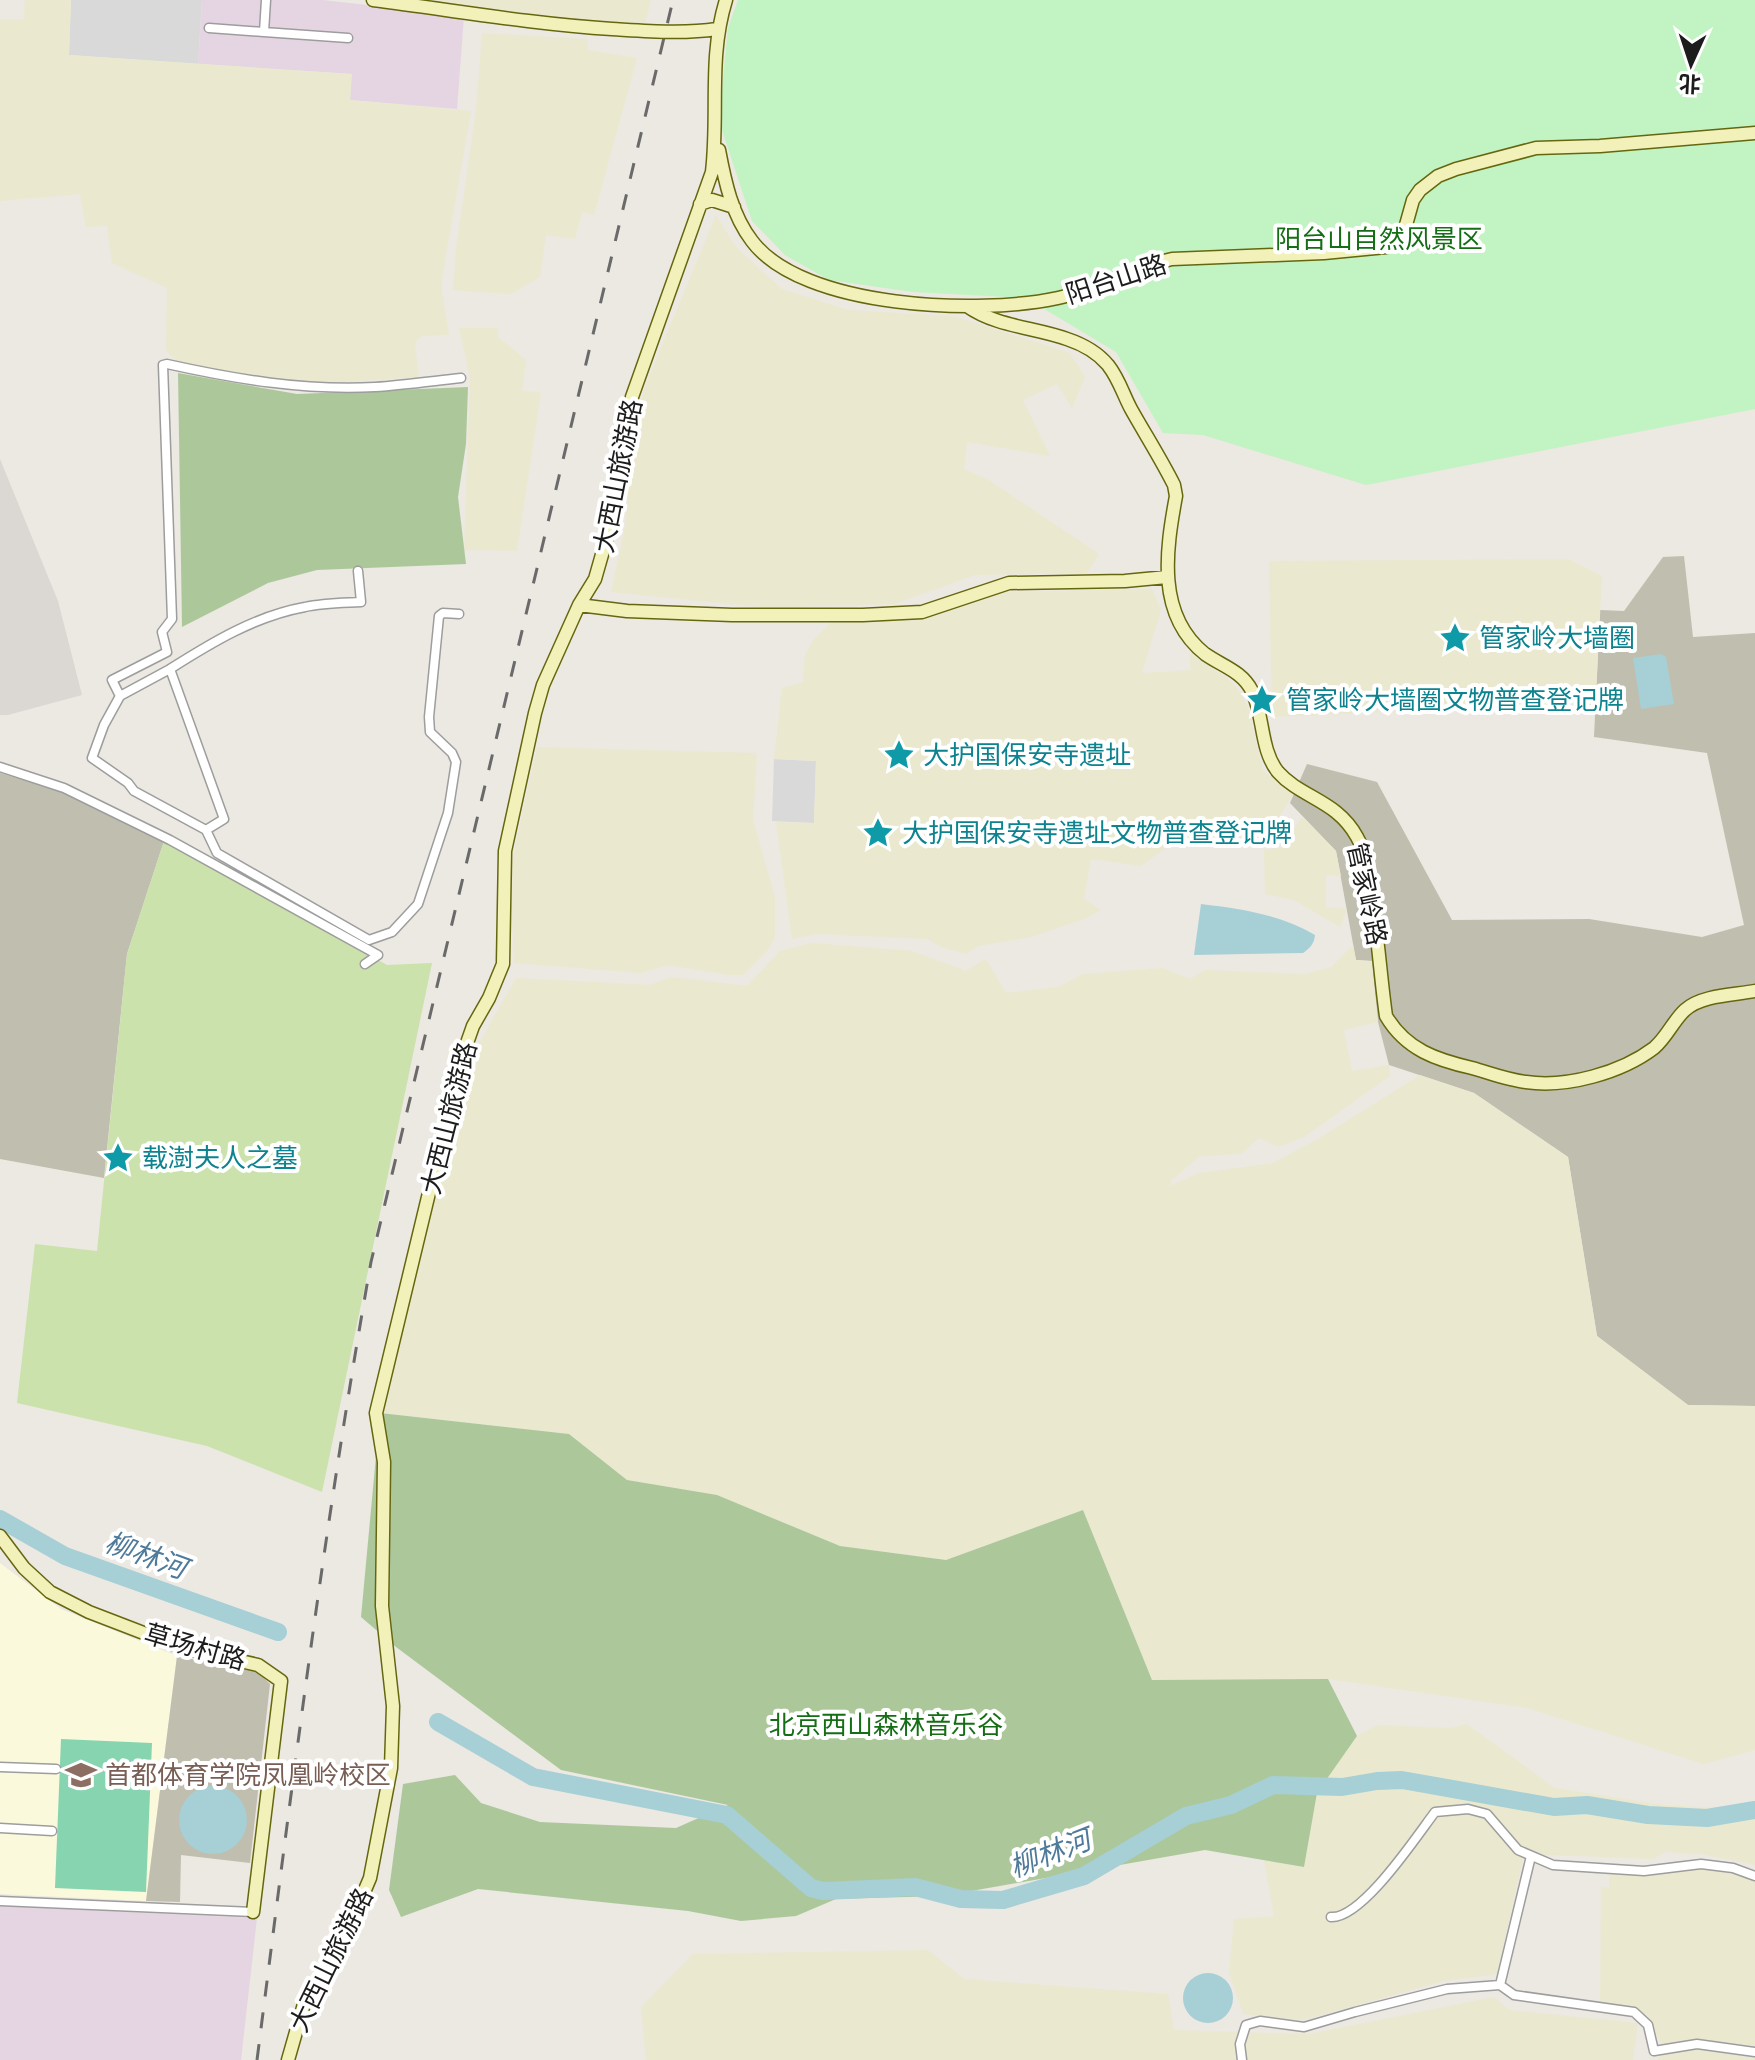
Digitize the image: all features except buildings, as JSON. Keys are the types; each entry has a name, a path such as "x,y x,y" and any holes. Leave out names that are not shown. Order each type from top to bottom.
{"street":[{"path":"264,32 266,0"},
{"path":"373,0 579,27 651,31 717,29"},
{"name":"大西山旅游路","path":"288,2060 304,2004 370,1878 391,1768 393,1706 382,1606 384,1462 376,1413 457,1074 473,1026 503,964 505,851 535,713 543,685 579,605 595,579 606,544 632,397 712,172 717,136 714,87 717,29 726,0"},
{"path":"209,28 348,38"},
{"name":"阳台山路","path":"717,136 723,175 734,207 753,243 771,258 836,292 873,299 967,306 1022,304 1058,298 1099,287 1152,263 1172,259 1324,253 1386,247 1404,232 1413,200 1420,190 1438,176 1536,148 1755,135"},
{"path":"700,204 712,200 734,207"},
{"name":"管家岭路","path":"967,306 978,314 1087,347 1106,363 1174,485 1176,496 1167,577 1175,615 1191,642 1210,657 1235,670 1252,690 1270,759 1278,772 1327,803 1356,834 1362,847 1386,1016 1394,1029 1423,1053 1525,1082 1573,1080 1641,1057 1658,1045 1687,1007 1755,991"},
{"path":"120,696 112,680 167,652 162,632 172,619 163,365 223,377 303,387 373,387 461,378"},
{"path":"358,571 361,602 304,607 262,619 218,639 120,696 104,725 92,758 128,783 134,791 206,830 217,853 369,940 392,932 418,904 448,813 456,762 452,753 430,732 429,717 439,616 443,613 459,614"},
{"path":"579,605 627,611 863,615 922,612 1009,583 1125,581 1167,577"},
{"path":"170,669 224,819 206,830"},
{"path":"0,767 64,788 170,840 378,955 365,964"},
{"name":"草场村路","path":"0,1536 24,1568 50,1592 89,1612 180,1647 258,1665 281,1681 253,1912"},
{"path":"0,1767 56,1769"},
{"path":"1331,1917 1339,1917 1358,1905 1395,1865 1435,1812 1468,1809 1487,1814 1518,1850 1553,1865 1644,1871 1701,1864 1733,1868 1755,1876"},
{"path":"0,1828 52,1831"},
{"path":"1500,1985 1531,1856"},
{"path":"0,1901 253,1912"},
{"path":"1242,2060 1240,2044 1246,2025 1260,2021 1304,2027 1447,1989 1500,1985 1514,1995 1634,2012 1648,2025 1654,2051 1697,2044 1755,2052"}],"shaded area":[{"path":"71,0 202,0 198,64 69,55"},
{"path":"202,0 323,0 464,16 457,109 350,100 351,74 198,64"},
{"path":"0,459 58,601 82,695 8,715 0,715"},
{"path":"1684,556 1693,637 1755,633 1755,1406 1688,1405 1597,1336 1568,1157 1474,1093 1389,1065 1378,1022 1371,961 1356,960 1336,851 1290,803 1307,764 1377,782 1452,920 1589,919 1702,937 1744,925 1707,753 1594,737 1600,610 1624,611 1663,557"},
{"path":"774,759 816,761 814,823 772,821"},
{"path":"0,773 61,791 164,841 127,954 104,1178 0,1159"},
{"name":"首都体育学院凤凰岭校区","path":"0,1563 61,1609 177,1656 146,1901 0,1894"},
{"path":"177,1656 258,1672 270,1684 250,1863 181,1855 180,1902 146,1901"},
{"path":"0,1906 257,1918 241,2060 0,2060"}],"green space":[{"path":"25,0 71,0 69,55 352,74 350,100 471,111 442,278 449,335 423,336 417,340 419,377 343,382 254,379 181,366 166,350 167,288 112,263 107,226 86,227 80,194 0,201 0,19 24,19"},
{"path":"420,0 651,0 645,23 565,23"},
{"name":"阳台山自然风景区","path":"738,0 1755,0 1755,409 1366,485 1203,435 1163,433 1116,352 1026,298 913,292 829,280 785,255 752,221 719,121 728,28"},
{"path":"482,33 587,39 588,50 637,58 594,215 582,212 575,239 546,235 540,277 511,294 453,290 476,110"},
{"path":"716,215 736,247 782,289 848,310 954,316 1070,353 1085,377 1072,408 1057,384 1023,400 1050,456 967,442 964,469 990,481 1099,554 1087,573 975,575 894,604 768,608 611,592 625,527 631,452 644,389"},
{"path":"459,328 497,328 498,337 526,360 522,391 541,392 517,551 464,550 470,377"},
{"path":"178,373 297,394 468,387 466,444 458,497 466,564 317,570 268,583 182,627"},
{"path":"1568,559 1602,576 1596,696 1565,704 1272,717 1269,561"},
{"path":"1152,589 1161,610 1142,673 1191,670 1189,653 1226,677 1237,688 1248,707 1263,771 1294,793 1267,836 1175,841 1141,866 1091,859 1084,899 1101,910 1031,937 978,946 966,954 941,947 928,939 816,934 792,939 776,822 814,823 816,761 774,759 782,688 803,682 805,655 814,639 830,623 922,618 998,592"},
{"path":"537,747 757,753 753,820 775,897 775,937 768,950 743,975 667,965 642,973 514,963 510,869"},
{"path":"1302,816 1336,851 1341,876 1326,875 1326,907 1347,909 1340,927 1294,900 1265,894 1264,850 1283,847"},
{"path":"164,841 387,965 432,963 322,1492 207,1446 17,1403 35,1244 97,1251 127,954"},
{"path":"811,943 912,951 966,971 986,959 1006,993 1058,987 1083,974 1163,968 1190,979 1205,970 1306,974 1331,967 1353,945 1356,960 1372,961 1378,1022 1344,1030 1352,1071 1389,1065 1390,1076 1304,1137 1278,1147 1259,1138 1241,1154 1200,1156 1169,1186 1200,1173 1273,1163 1320,1138 1420,1075 1474,1093 1568,1157 1597,1336 1688,1405 1755,1406 1755,1750 1704,1764 1527,1708 1328,1679 1152,1680 1083,1510 946,1560 840,1546 717,1495 627,1480 569,1434 380,1413 463,1072 516,978 650,985 672,977 747,986 780,951"},
{"name":"北京西山森林音乐谷","path":"380,1413 569,1434 627,1480 717,1495 840,1546 946,1560 1083,1510 1152,1680 1328,1679 1357,1736 1317,1793 1304,1867 1205,1850 943,1896 836,1899 796,1916 741,1921 688,1911 478,1889 401,1917 389,1890 403,1784 455,1775 481,1803 540,1822 676,1828 728,1805 561,1770 396,1647 361,1617"},
{"path":"1467,1724 1555,1788 1663,1805 1740,1809 1755,1805 1755,1865 1701,1854 1665,1852 1653,1859 1524,1854 1497,1974 1443,1981 1304,2020 1243,2014 1229,1972 1234,1919 1274,1916 1264,1860 1304,1867 1317,1793 1357,1736 1378,1725 1451,1728"},
{"path":"61,1739 152,1743 146,1892 55,1888"},
{"path":"1715,1866 1755,1877 1755,2046 1692,2039 1663,2045 1639,2010 1600,2002 1601,1887 1609,1887 1609,1871"},
{"path":"928,1950 964,1979 1168,1994 1174,2030 1309,2034 1494,1997 1509,2010 1638,2023 1633,2060 646,2060 641,2007 693,1954"},
{"path":"1692,2049 1755,2060 1657,2060 1658,2057"}],"water":[{"path":"1661,654 1666,657 1674,704 1641,709 1633,658"},
{"path":"1201,904 1274,917 1315,935 1314,941 1303,953 1194,955"},
{"path":"220,1786 241,1801 247,1820 245,1833 237,1844 220,1854 206,1854 189,1844 181,1833 179,1813 189,1796 200,1788"},
{"path":"1208,1973 1226,1980 1233,1998 1226,2016 1208,2023 1190,2016 1183,1998 1190,1980"}],"waterway":[{"name":"柳林河","path":"0,1519 65,1556 278,1632"},
{"name":"柳林河","path":"438,1722 533,1777 727,1815 811,1888 823,1891 915,1887 961,1899 1003,1900 1084,1876 1186,1816 1231,1805 1273,1785 1342,1787 1402,1780 1554,1807 1587,1805 1648,1815 1707,1818 1755,1810"}],"railway":[{"path":"257,2060 323,1561 371,1262 673,0"}],"place":[{"name":"管家岭大墙圈","path":"1455,638"},
{"name":"管家岭大墙圈文物普查登记牌","path":"1262,700"},
{"name":"大护国保安寺遗址","path":"899,755"},
{"name":"大护国保安寺遗址文物普查登记牌","path":"878,833"},
{"name":"载澍夫人之墓","path":"118,1158"},
{"name":"首都体育学院凤凰岭校区","path":"81,1775"}]}
